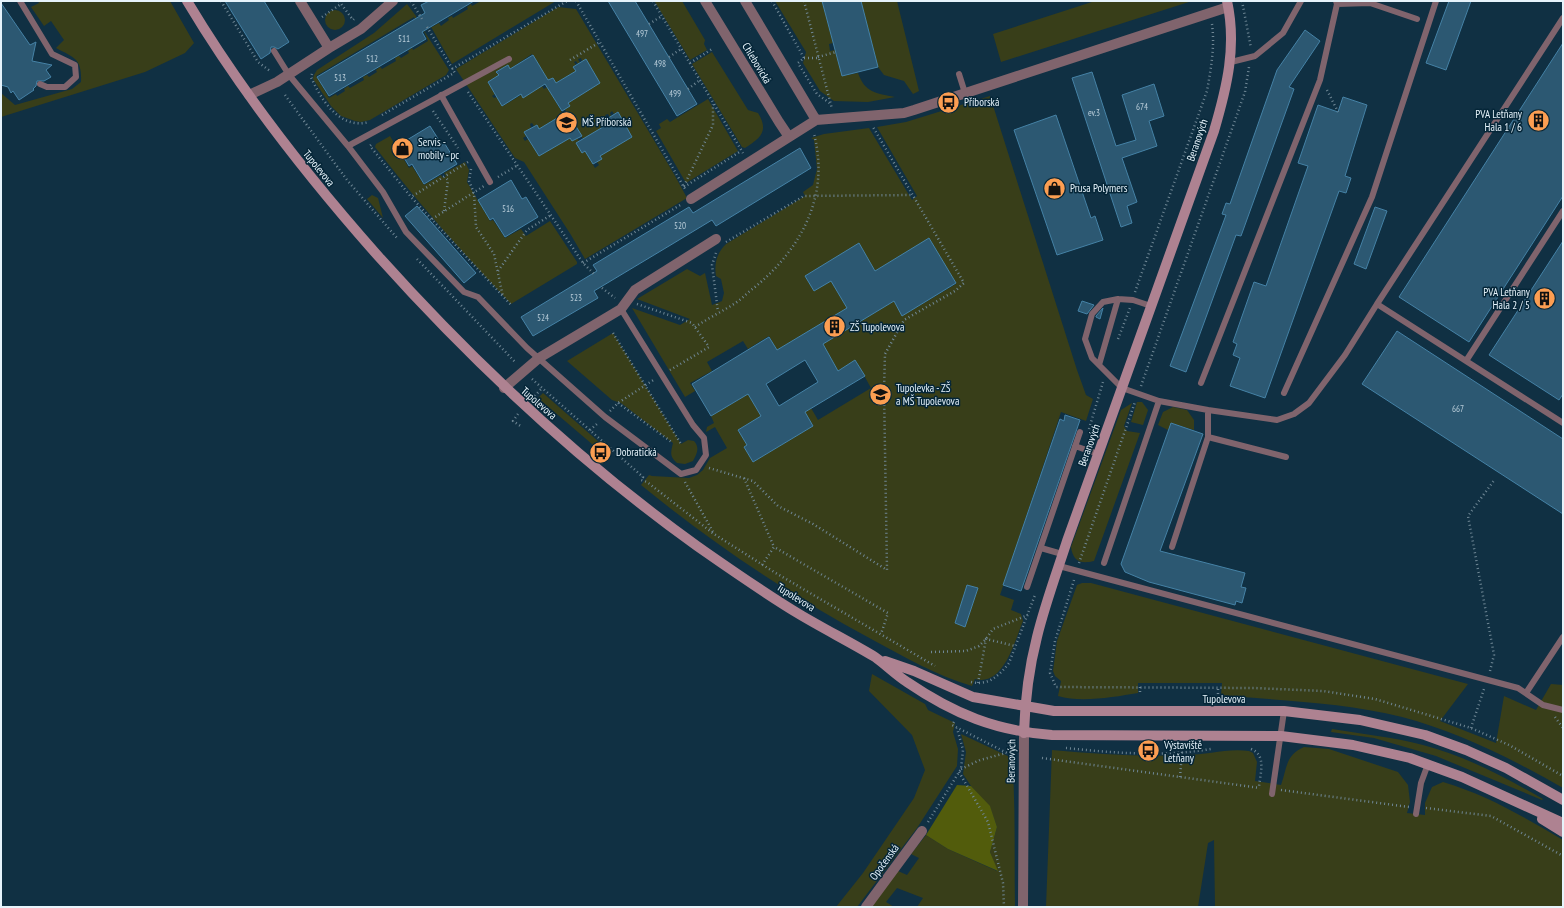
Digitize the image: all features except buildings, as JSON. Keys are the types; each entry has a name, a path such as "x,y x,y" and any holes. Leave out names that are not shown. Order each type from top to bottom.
{"main road":[{"name":"Tupolevova","path":"187,1 249,95 283,143 359,234 430,312 504,388 625,492 696,545 797,613 876,658 906,681 964,715 999,728 1024,733 1075,736 1281,736 1383,750 1428,764 1462,777 1563,823"},
{"name":"Beranových","path":"1024,733 1025,707 1037,637 1062,554 1214,131 1226,91 1231,62 1232,44 1228,4"},
{"name":"Tupolevova","path":"876,658 914,671 973,697 1025,707 1065,712 1284,711 1360,720 1425,735 1466,750 1506,768 1563,800"},
{"name":"Tupolevova","path":"1501,795 1563,832"}],"street":[{"path":"300,1 329,48"},
{"path":"249,95 289,75 329,48 362,29 393,1"},
{"name":"Chlebovická","path":"706,1 778,122 789,137"},
{"name":"Chlebovická","path":"745,1 816,120"},
{"path":"691,199 816,120 904,113 1211,13 1228,4"},
{"path":"504,388 539,358 624,304 636,290 717,244"},
{"name":"Beranových","path":"1023,907 1024,733"},
{"name":"Opočenská","path":"866,907 922,831"}],"lane":[{"path":"20,1 52,54 75,65 76,77 66,87 46,87 40,84"},
{"path":"1231,62 1255,56 1283,33 1301,1"},
{"path":"1284,393 1372,197 1436,1"},
{"path":"1201,383 1321,77 1336,2 1370,3 1417,19"},
{"path":"1151,306 1133,300 1118,299 1103,302 1092,314 1085,339 1092,358 1122,388 1159,401 1208,410 1277,420 1294,414 1308,403 1345,355 1563,18"},
{"path":"274,51 289,75 348,146 383,192 406,232 464,292 478,297 527,348 605,417 681,474 696,470 706,455 704,438 693,425 624,304"},
{"path":"348,146 462,83 509,59"},
{"path":"959,74 965,93"},
{"path":"441,95 490,182"},
{"path":"1466,361 1563,211"},
{"path":"1099,365 1118,299"},
{"path":"1377,304 1562,420"},
{"path":"1104,563 1159,401"},
{"path":"1172,547 1208,437 1208,410"},
{"path":"1027,587 1080,432"},
{"path":"1208,437 1286,457"},
{"path":"1076,446 1098,454"},
{"path":"1041,548 1062,554"},
{"path":"1059,566 1518,688 1543,705 1563,710"},
{"path":"1526,693 1563,637"},
{"path":"1272,794 1284,711"},
{"path":"1416,814 1421,783 1428,764"}],"path":[{"path":"221,1 258,62 270,71"},
{"path":"339,1 353,20"},
{"path":"411,1 422,19"},
{"path":"452,69 567,1"},
{"path":"576,1 691,199 582,263"},
{"path":"653,1 748,162"},
{"path":"772,1 804,58"},
{"path":"804,1 819,57 831,105 817,94 798,63 804,58 819,57 836,52"},
{"path":"1242,1 1250,43 1251,57 1245,92 1077,571 1054,641 1050,673 1056,686 1218,687 1323,691 1375,700 1471,728 1509,746 1563,776"},
{"path":"324,23 321,18 341,4"},
{"path":"1136,290 1207,91 1214,38 1211,13"},
{"path":"347,24 358,15"},
{"path":"649,24 662,16"},
{"path":"427,27 454,73 518,165 582,263 594,274"},
{"path":"570,60 600,42"},
{"path":"668,57 681,49"},
{"path":"690,63 712,50"},
{"path":"311,77 332,109 344,121 354,124 368,123 454,73"},
{"path":"1321,77 1338,112"},
{"path":"688,88 700,80"},
{"path":"290,102 294,99"},
{"path":"684,186 713,125 713,103"},
{"path":"427,114 433,110 459,149"},
{"path":"699,466 753,481 778,506 813,524 887,570 884,390 885,354 904,320 955,291 964,283 871,124"},
{"path":"695,327 718,312 735,304 770,274 798,240 810,218 816,195 819,150 814,134 821,132"},
{"path":"376,142 370,146 410,197 512,306"},
{"path":"684,186 741,151"},
{"path":"463,156 471,169 469,181 474,193 476,227 494,254 503,297"},
{"path":"410,197 468,162"},
{"path":"432,219 518,165"},
{"path":"444,212 448,180 445,177"},
{"path":"718,312 712,265 717,244 804,196 913,195"},
{"path":"498,271 527,230 552,216"},
{"path":"602,288 624,304 692,323"},
{"path":"1117,342 1127,315"},
{"path":"614,333 681,444"},
{"path":"618,403 673,443"},
{"path":"681,474 714,534"},
{"path":"744,478 774,547 888,613 881,634"},
{"path":"1471,728 1494,655 1468,516 1495,479"},
{"path":"647,482 714,534 762,565 939,668"},
{"path":"762,565 774,547"},
{"path":"968,681 978,683 994,679 1002,673 1009,663 1037,590"},
{"path":"931,652 966,650 979,646 986,640 993,629 1028,614"},
{"path":"986,640 1015,646"},
{"path":"978,683 986,640"},
{"path":"1140,687 1140,693"},
{"path":"1218,687 1218,694"},
{"path":"952,725 1007,753 980,760 961,769"},
{"path":"922,831 961,769 963,750 956,728"},
{"path":"1058,747 1113,753 1182,752 1215,748"},
{"path":"1245,748 1253,749 1260,754 1259,788"},
{"path":"1180,777 1182,752"},
{"path":"1042,758 1264,788"},
{"path":"960,772 988,822 1003,883 1004,907"},
{"path":"1281,790 1409,807"},
{"path":"1426,808 1491,816 1563,856"}],"green space":[{"path":"38,1 170,1 194,43 185,53 145,72 1,117 1,93 15,105 72,89 81,82 79,64 73,57 56,48 64,40 51,21 44,26 31,7 39,3"},
{"path":"481,1 556,1 452,64 430,25 432,27 439,23 441,26 449,20 448,18 452,16 453,18 468,9 467,7 471,4 472,6"},
{"path":"682,1 705,40 704,44 707,50 690,60 655,2"},
{"path":"775,1 822,1 833,43 829,44 830,51 835,50 842,76 858,73 864,85 872,91 895,97 868,102 834,101 820,91 803,63 806,52"},
{"path":"861,1 897,1 919,91 913,94 904,81 884,75 878,67"},
{"path":"1095,1 1192,1 1001,62 993,34"},
{"path":"407,4 416,16 417,22 414,17 316,76 329,98 336,94 337,96 345,91 344,89 348,86 350,88 364,80 363,77 367,75 369,77 377,72 376,70 380,67 382,69 396,61 395,58 399,56 401,58 409,53 408,51 412,48 413,50 428,41 423,29 449,70 446,75 370,120 361,122 341,116 331,106 313,79 314,75 317,70 374,33"},
{"name":"MŠ Příborská","path":"558,7 576,9 687,198 585,259 524,162 515,158 456,69","holes":["532,54 551,86 576,71 573,67 576,65 574,62 576,61 578,64 580,63 578,59 581,58 582,61 586,59 600,83 568,103 570,106 563,106 583,139 608,124 605,120 607,118 605,115 608,114 610,117 610,113 612,111 614,114 618,112 632,137 600,156 602,159 595,159 599,165 595,168 585,151 582,153 584,148 575,135 539,156 528,139 525,141 523,138 526,136 524,132 531,128 530,124 532,123 534,126 537,125 539,129 563,114 547,87 544,89 542,86 545,84 544,81 503,106 497,97 494,98 492,96 495,94 488,82 499,75 497,72 510,69"]},
{"path":"335,10 342,13 345,20 342,27 335,30 328,27 325,20 328,13"},
{"path":"712,52 748,110 758,113 761,119 763,125 762,134 745,148 742,147 692,64"},
{"name":"Tupolevka - ZŠ a MŠ Tupolevova","path":"990,96 1077,370 1086,395 1093,399 1086,421 1061,412 1000,595 1014,600 1011,610 1021,614 1023,621 1012,650 1001,669 994,676 985,680 975,679 972,686 921,666 812,606 724,548 641,485 649,475 689,478 697,475 703,470 710,458 727,448 715,427 706,432 707,427 714,423 711,416 748,394 761,416 738,430 747,445 744,447 753,462 813,426 805,412 811,408 818,420 871,388 856,361 838,371 823,344 894,301 902,316 956,284 929,239 875,271 867,296 859,244 805,276 814,291 831,281 847,308 777,350 769,336 748,349 743,341 707,362 712,371 690,383 695,391 685,397 632,308 680,325 690,319 637,299 687,269 700,276 705,273 712,305 722,301 724,293 721,279 716,276 715,271 717,258 720,251 726,244 805,196 803,192 813,185 817,169 814,140 811,138 824,134 869,128 912,200 917,196 877,127 906,122","holes":["967,585 965,627 955,623"]},
{"path":"708,99 738,151 686,183 656,131 661,128 659,124 667,119 670,122"},
{"path":"390,136 409,168 412,166 424,185 441,175 443,178 446,176 444,173 465,162 469,170 467,182 490,221 493,220 505,238 521,229 526,236 550,221 577,264 511,304 475,266 407,188 375,147 376,144"},
{"path":"372,195 378,198 383,218 367,199"},
{"path":"613,333 681,444 688,440 694,441 696,444 697,451 693,461 685,464 677,463 672,456 671,451 673,443 621,403 612,400 567,361"},
{"path":"543,393 599,442 601,448 599,450 538,398"},
{"path":"1137,402 1142,402 1148,410 1143,425 1131,422"},
{"path":"1132,403 1124,426 1127,431 1140,433 1094,561 1078,561 1072,552 1071,547 1121,410"},
{"path":"1173,407 1187,410 1194,420 1194,430 1171,423 1168,430 1158,425 1163,412"},
{"path":"1082,583 1091,583 1468,684 1440,721 1496,743 1504,696 1536,710 1551,684 1563,685 1563,788 1485,747 1423,723 1357,708 1221,695 1222,683 1138,683 1138,693 1129,695 1087,699 1058,696 1061,681 1055,676 1053,671 1057,641 1077,585"},
{"path":"872,674 925,704 928,710 955,723 953,732 958,749 957,766 917,828 857,907 836,907 863,873 914,798 925,770 912,735 869,691"},
{"path":"1332,729 1400,740 1439,750 1470,761 1543,799 1542,800 1436,756 1374,738 1331,732"},
{"path":"961,734 1012,758 1015,907 917,907 923,898 897,888 886,902 894,907 871,907 898,871 907,875 919,858 911,854 926,835 948,849 997,871 990,852 997,827 990,807 971,786 963,774 966,752"},
{"path":"1304,747 1329,749 1398,772 1408,785 1410,802 1407,813 1425,815 1425,803 1432,787 1443,782 1490,800 1563,840 1563,907 1215,907 1214,840 1208,843 1198,907 1046,907 1052,750 1152,756 1194,755 1233,750 1249,751 1253,753 1257,762 1255,781 1281,785 1290,758 1298,750"},
{"path":"957,785 971,786 990,806 997,827 990,852 998,871 948,849 926,835"}],"place":[{"name":"Příborská","path":"948,102"},
{"name":"PVA Letňany Hala 1 / 6","path":"1538,120"},
{"name":"MŠ Příborská","path":"567,122"},
{"name":"Servis - mobily - pc","path":"402,148"},
{"name":"Prusa Polymers","path":"1055,188"},
{"name":"PVA Letňany Hala 2 / 5","path":"1545,298"},
{"name":"ZŠ Tupolevova","path":"834,327"},
{"name":"Tupolevka - ZŠ a MŠ Tupolevova","path":"881,394"},
{"name":"Dobratická","path":"600,452"},
{"name":"Výstaviště Letňany","path":"1149,751"}]}
